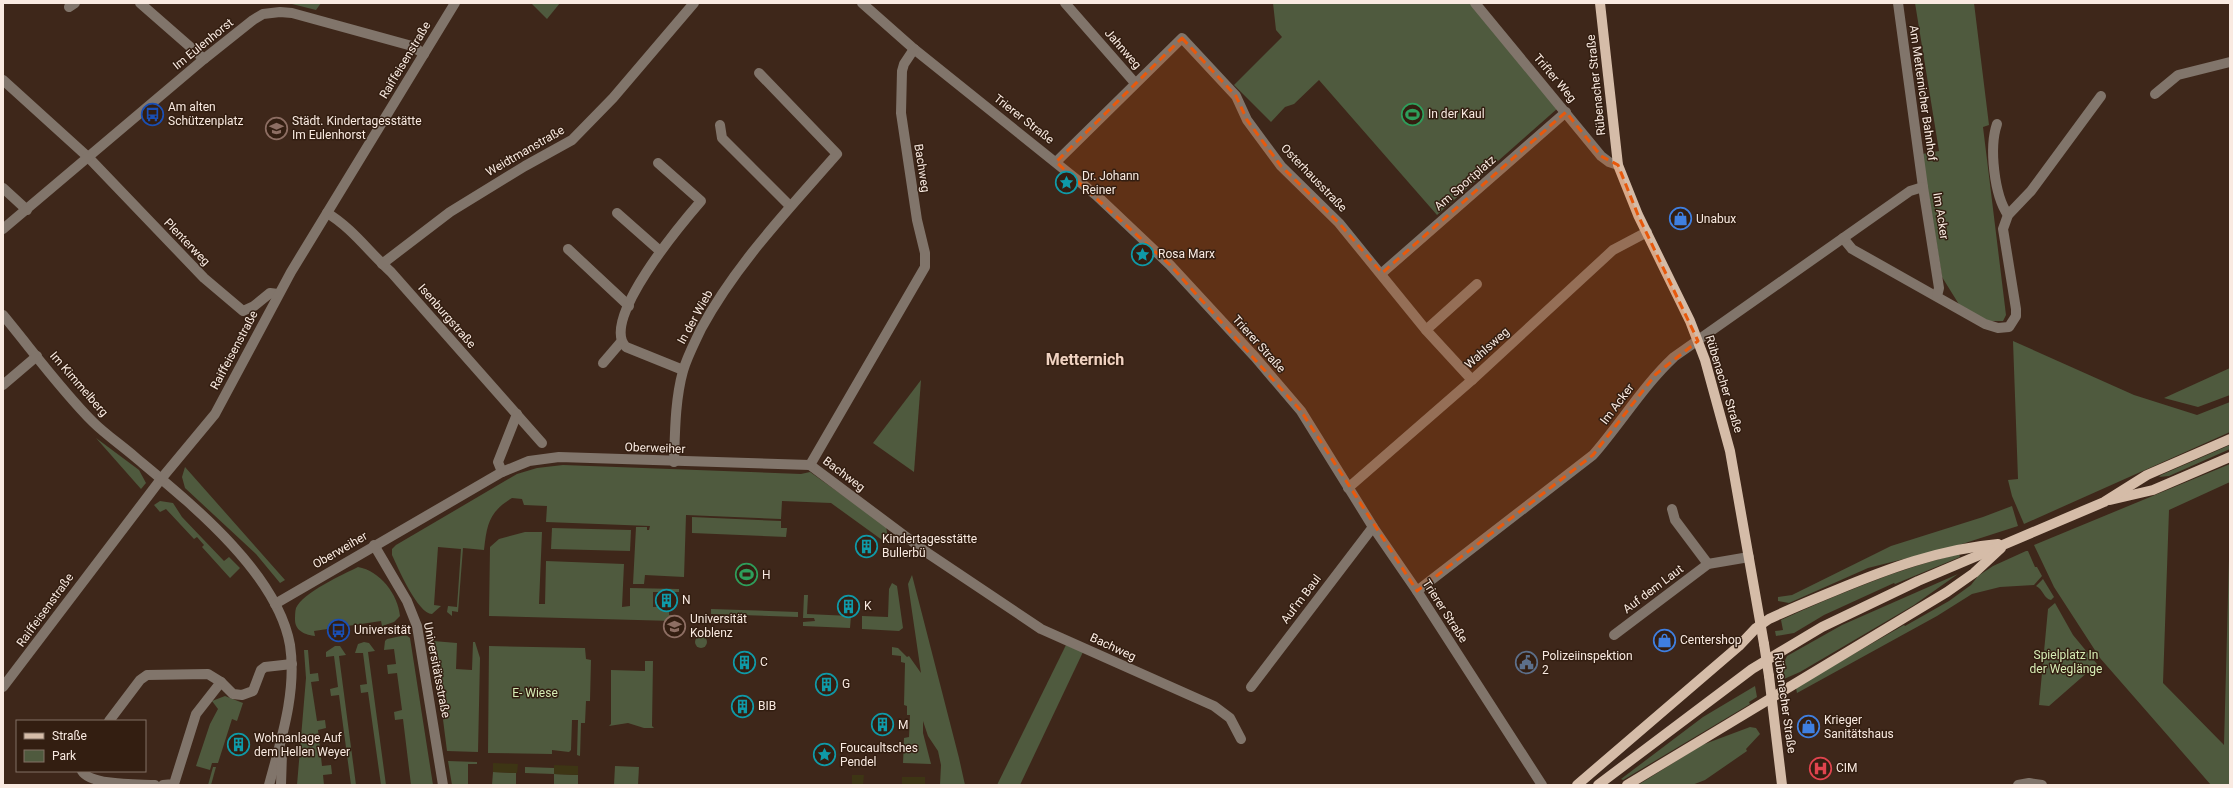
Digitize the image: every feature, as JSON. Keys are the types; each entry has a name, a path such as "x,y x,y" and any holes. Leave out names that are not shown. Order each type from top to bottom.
{"main road":[{"name":"Rübenacher Straße","path":"1600,3 1618,165 1647,232 1678,294 1698,341 1725,429 1764,644 1782,785"},
{"path":"2104,502 2146,475 2230,439"},
{"path":"1598,785 1728,687 1779,652 1849,613 2104,502 2153,490 2230,457"},
{"path":"1577,785 1739,646 1760,625 1791,609 1905,563 1974,546 2007,543"},
{"path":"1627,785 1772,699 1946,592 1974,573 2007,543"}],"street":[{"path":"140,3 204,59"},
{"name":"Raiffeisenstraße","path":"3,687 161,479 215,414 278,294 455,3"},
{"name":"Weidtmanstraße","path":"382,264 450,212 525,166 572,140 612,98 694,3"},
{"name":"Trierer Straße","path":"862,3 914,49 1096,194 1170,265 1255,357 1301,411 1372,527 1417,591 1542,785"},
{"name":"Jahnweg","path":"1056,162 1135,83 1065,3"},
{"name":"Trifter Weg","path":"1475,3 1602,156 1609,162 1618,165"},
{"name":"Am Metternicher Bahnhof","path":"1898,3 1923,188"},
{"name":"Im Eulenhorst","path":"3,229 89,158 204,59 253,20 264,14 280,12 412,46 424,54"},
{"name":"Osterhausstraße","path":"1135,83 1182,38 1236,96 1247,120 1281,166 1339,223 1382,273 1426,330 1472,380"},
{"name":"Bachweg","path":"914,49 904,64 902,71 901,113 919,236 925,253 925,267 810,465 929,554 1041,628 1214,706 1230,718 1241,739"},
{"path":"2155,94 2178,75 2230,62"},
{"name":"In der Wieb","path":"674,462 676,415 683,370 696,339 716,304 790,206 837,154 759,73"},
{"path":"3,80 89,158"},
{"path":"1843,238 1852,249 1992,327 2004,328 2013,322 2016,309 2002,229 2008,215 2030,190 2101,96"},
{"name":"Am Sportplatz","path":"1382,273 1566,112"},
{"path":"1997,124 1993,148 1998,192 2002,206 2008,215"},
{"path":"720,125 722,138 790,206"},
{"name":"Plenterweg","path":"89,158 204,278 243,311 254,306 270,293 278,294"},
{"path":"602,362 621,342 620,327 629,306 660,251 701,201 658,163"},
{"path":"3,188 27,210"},
{"name":"Im Acker","path":"1417,591 1593,455 1611,434 1656,374 1674,357 1910,191 1923,188 1938,288 1937,296"},
{"name":"Isenburgstraße","path":"327,213 340,220 382,264 542,443"},
{"path":"617,213 660,251"},
{"name":"Wahlsweg","path":"1348,488 1472,380 1613,250 1647,232"},
{"path":"568,249 629,306"},
{"path":"1426,330 1477,284"},
{"name":"Im Kimmelberg","path":"3,315 93,422 161,479"},
{"path":"621,342 635,351 683,370"},
{"path":"3,385 37,356"},
{"path":"502,472 498,462 516,414"},
{"name":"Oberweiher","path":"275,604 374,545 502,472 529,461 559,457 674,462 810,465"},
{"path":"161,479 251,566 275,604 289,644 292,664 289,698 270,785"},
{"path":"1672,509 1675,520 1708,564"},
{"name":"Auf'm Baul","path":"1251,688 1372,527"},
{"name":"Universitätsstraße","path":"374,545 407,601 417,626 443,785"},
{"name":"Auf dem Laut","path":"1614,635 1708,564 1749,557"},
{"path":"110,720 140,680 147,675 208,674 221,682 233,694 248,694 253,691 261,670 265,667 292,664"},
{"path":"163,785 174,784 196,714 221,682"},
{"path":"281,785 282,735"},
{"path":"83,772 89,777 113,784 155,785"},
{"path":"2018,785 2029,783 2042,785"}],"highlighted area":[{"path":"1182,38 1236,96 1247,120 1281,166 1339,223 1382,273 1566,112 1601,156 1618,165 1638,215 1698,341 1656,374 1593,455 1417,591 1301,411 1170,265 1056,162"}],"green space":[{"path":"288,3 321,3 316,10"},
{"path":"531,3 560,3 547,19"},
{"path":"1273,3 1470,3 1558,108 1437,215 1319,80 1294,104 1285,107 1271,122 1234,85 1282,37 1276,30"},
{"path":"1915,3 1974,3 1989,125 1983,127 2006,315 2003,321 1988,321 1960,306 1942,277 1922,154 1939,151"},
{"path":"2013,341 2134,395 2197,415 2230,402 2230,432 2024,524 2012,496 2008,480 2018,479"},
{"path":"2230,368 2230,395 2198,407 2164,398"},
{"path":"921,380 914,472 873,443"},
{"path":"96,438 139,470 146,483 141,489"},
{"path":"2230,445 2230,449 2169,476 2159,477 2161,475"},
{"path":"2230,464 2230,482 2169,510 2163,683 2224,745 2230,521 2230,785 2211,785 2100,658 2054,587 2034,545"},
{"path":"563,465 801,474 810,472 886,526 889,545 831,503 782,501 781,519 686,515 684,577 645,575 644,584 633,584 636,527 647,527 647,530 649,530 650,526 546,522 547,506 524,505 522,499 512,498 498,508 490,520 486,533 484,550 463,548 458,612 452,611 452,616 447,612 448,606 457,607 461,549 438,547 434,605 441,606 432,614 421,607 409,589 392,555 392,549 396,545 517,474 537,468"},
{"path":"185,467 285,580 280,583 256,554 185,488 182,477"},
{"path":"160,501 173,503 182,517 224,561 229,557 240,568 230,578 202,547 204,545 197,537 194,539 166,509 160,512 154,505"},
{"path":"2012,506 2018,526 1959,545 1868,568 1789,603 1778,601 1778,597 1792,595 1891,546 1983,517"},
{"path":"692,517 781,521 781,528 787,528 786,537 692,533"},
{"path":"552,528 631,530 630,551 551,549"},
{"path":"525,532 542,532 539,604 545,604 546,561 624,564 622,607 630,606 630,588 679,589 679,592 653,592 653,607 669,607 669,615 674,615 674,621 489,616 490,547 499,539"},
{"path":"2028,551 2035,567 2037,567 2042,576 2034,585 2000,587 1972,594 1937,616 1797,693 1796,688 1800,685 1949,601 1971,585 1978,576 1993,566"},
{"path":"1959,554 1960,557 1895,584 1894,583 1824,615 1794,633 1776,636 1775,631 1783,630 1781,620 1846,592 1891,575"},
{"path":"358,567 374,573 392,592 399,608 400,616 394,622 382,626 381,621 314,631 315,636 308,635 299,630 295,624 295,616 296,608 300,602 324,584"},
{"path":"1958,574 1914,605 1800,672 1784,679 1782,667 1787,656 1842,625"},
{"path":"912,575 965,785 940,785 941,765 938,751 928,736 923,721 923,733 931,764 903,763 904,738 909,737 910,715 907,715 907,706 904,705 905,663 901,662 901,656 892,655 892,647 898,648 907,657 909,656 921,673 908,584"},
{"path":"2043,579 2054,597 2051,600 2047,598 2036,586"},
{"path":"892,583 897,586 903,628 899,631 862,629 862,616 888,617 889,589"},
{"path":"804,595 808,595 807,614 851,616 850,628 803,626 803,622 815,621 814,618 803,618"},
{"name":"Spielplatz In der Weglänge","path":"2055,603 2073,635 2097,664 2049,706 2039,705 2048,609"},
{"path":"711,609 798,612 798,617 711,614"},
{"path":"406,635 410,638 433,785 411,785 403,719 395,720 394,712 402,710 397,673 388,674 387,665 396,664 394,649 384,650 385,641 387,639"},
{"path":"699,636 703,636 707,642 703,648 699,648 695,644 695,640"},
{"path":"433,641 457,643 456,669 472,670 473,642 475,642 480,658 478,752 447,751"},
{"path":"364,642 369,643 375,651 368,652 386,785 381,785 368,692 361,693 360,685 367,684 363,653 355,653 358,644"},
{"path":"1066,645 1083,652 1020,785 997,785"},
{"path":"335,646 340,646 346,655 339,656 356,785 351,785 339,695 331,696 330,689 338,687 334,656 326,657 326,652"},
{"name":"E- Wiese","path":"489,646 585,648 586,659 591,660 590,701 586,701 585,723 581,723 580,756 577,755 578,720 572,720 571,750 569,752 552,750 552,754 488,753"},
{"path":"304,650 308,650 310,674 318,673 319,681 311,682 317,721 325,720 326,728 318,730 322,766 331,765 332,774 323,775 324,785 297,785 306,678"},
{"path":"645,661 653,661 652,726 654,728 644,728 628,723 609,726 611,724 611,670 645,671"},
{"path":"1755,686 1757,697 1749,702 1750,704 1623,780 1621,779 1703,717"},
{"path":"225,696 243,703 237,721 232,719 218,763 212,763 210,770 196,766 210,724 218,709 212,701"},
{"path":"1750,727 1756,728 1760,734 1746,749 1747,751 1705,780 1692,785 1638,785 1702,745"},
{"path":"448,761 477,762 477,764 468,764 468,785 452,785"},
{"path":"615,766 639,767 638,785 614,785"},
{"path":"213,767 216,767 211,785 208,785"},
{"path":"525,767 554,768 554,774 525,773"},
{"path":"493,772 516,773 516,785 492,785"},
{"path":"554,774 578,775 578,785 554,785"}],"sand":[{"path":"493,763 518,764 517,773 493,772"},
{"path":"554,765 578,766 578,775 554,774"},
{"path":"852,775 864,775 863,785 852,785"},
{"path":"902,777 925,777 925,785 902,785"}],"place":[{"name":"Am alten Schützenplatz","path":"152,114"},
{"name":"In der Kaul","path":"1412,114"},
{"name":"Städt. Kindertagesstätte Im Eulenhorst","path":"276,128"},
{"name":"Dr. Johann Reiner","path":"1067,183"},
{"name":"Unabux","path":"1681,219"},
{"name":"Rosa Marx","path":"1143,254"},
{"name":"Kindertagesstätte Bullerbü","path":"867,546"},
{"name":"H","path":"746,575"},
{"name":"N","path":"666,600"},
{"name":"K","path":"848,606"},
{"name":"Universität Koblenz","path":"675,626"},
{"name":"Universität","path":"338,630"},
{"name":"Centershop","path":"1664,640"},
{"name":"C","path":"744,662"},
{"name":"Polizeiinspektion 2","path":"1526,663"},
{"name":"G","path":"826,684"},
{"name":"BIB","path":"743,706"},
{"name":"M","path":"882,725"},
{"name":"Krieger Sanitätshaus","path":"1809,727"},
{"name":"Wohnanlage Auf dem Hellen Weyer","path":"238,745"},
{"name":"Foucaultsches Pendel","path":"825,755"},
{"name":"CIM","path":"1820,768"}],"district":[{"name":"Metternich","path":"1085,359"}]}
